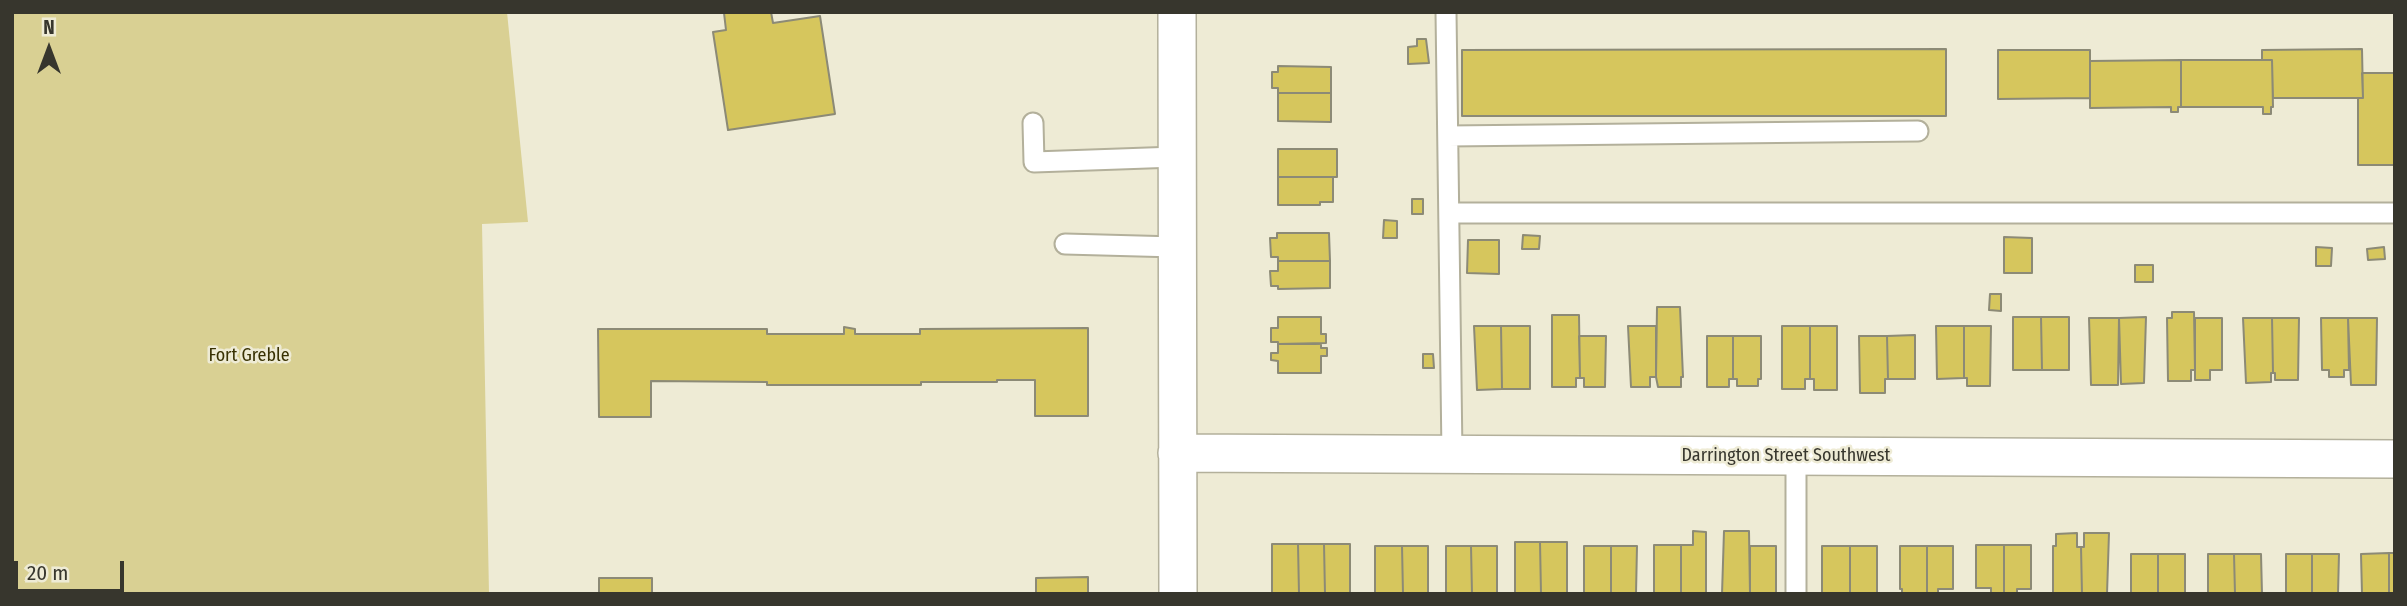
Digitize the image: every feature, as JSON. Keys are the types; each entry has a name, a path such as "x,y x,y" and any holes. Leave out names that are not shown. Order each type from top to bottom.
{"street":[{"path":"1177,12 1178,594"},
{"name":"Darrington Street Southwest","path":"1177,453 2395,459"}],"lane":[{"path":"1447,12 1452,454"},
{"path":"1033,123 1034,162 1176,157"},
{"path":"1448,136 1919,131"},
{"path":"1449,213 2395,213"},
{"path":"1065,244 1176,247"},
{"path":"1796,456 1796,594"}],"green space":[{"name":"Fort Greble","path":"12,12 507,12 528,222 482,224 489,594 12,594"}],"building":[{"path":"771,12 773,23 820,16 835,114 728,130 713,32 726,30 724,13"},
{"path":"1417,39 1426,39 1429,63 1408,64 1408,47 1417,46"},
{"path":"1946,49 1946,116 1462,116 1462,50"},
{"path":"2362,49 2363,98 2273,98 2272,60 2262,60 2262,50"},
{"path":"1998,50 2090,50 2090,98 1998,99"},
{"path":"2181,60 2272,60 2271,114 2263,114 2263,107 2181,107"},
{"path":"2181,60 2181,107 2178,107 2178,112 2171,112 2171,107 2090,108 2090,61"},
{"path":"1278,66 1331,67 1331,93 1278,93 1278,88 1272,88 1272,72 1278,72"},
{"path":"2362,73 2395,73 2395,165 2358,165 2358,98 2363,98"},
{"path":"1278,93 1331,93 1331,122 1278,121"},
{"path":"1278,149 1337,149 1337,177 1278,177"},
{"path":"1278,177 1333,177 1333,202 1320,202 1320,205 1278,205"},
{"path":"1412,199 1423,199 1423,214 1412,214"},
{"path":"1384,220 1397,221 1397,238 1383,238"},
{"path":"1277,233 1329,233 1330,261 1278,261 1278,257 1271,257 1270,238 1277,238"},
{"path":"1523,235 1540,236 1539,249 1522,249"},
{"path":"2004,237 2032,238 2032,273 2004,273"},
{"path":"1468,240 1499,240 1499,274 1467,273"},
{"path":"2316,247 2332,248 2331,266 2316,266"},
{"path":"2384,247 2385,259 2368,260 2367,249"},
{"path":"1278,261 1330,261 1330,288 1278,289 1278,286 1271,286 1270,271 1278,271"},
{"path":"2135,265 2153,265 2153,282 2135,282"},
{"path":"1990,294 2001,294 2001,311 1989,310"},
{"path":"1657,307 1680,307 1683,377 1681,387 1658,387"},
{"path":"2172,312 2194,312 2195,370 2191,370 2191,381 2168,381 2167,318 2172,318"},
{"path":"1552,315 1579,315 1580,378 1576,378 1576,387 1552,387"},
{"path":"1278,317 1321,317 1321,334 1326,334 1326,343 1271,342 1271,328 1278,328"},
{"path":"2013,317 2041,317 2042,370 2013,370"},
{"path":"2041,317 2069,317 2069,370 2042,370"},
{"path":"2146,317 2144,383 2121,384 2119,318"},
{"path":"2089,318 2119,318 2118,385 2091,385"},
{"path":"2195,318 2222,318 2222,370 2210,370 2210,380 2195,380"},
{"path":"2243,318 2272,318 2271,382 2246,383"},
{"path":"2272,318 2299,318 2298,380 2275,380"},
{"path":"2321,318 2348,318 2349,370 2344,370 2344,377 2329,377 2329,370 2322,370"},
{"path":"2348,318 2377,318 2376,385 2351,385"},
{"path":"1474,326 1501,326 1502,389 1477,390"},
{"path":"1501,326 1530,326 1530,389 1502,389"},
{"path":"1628,326 1656,326 1656,377 1650,377 1650,387 1631,387"},
{"path":"1782,326 1810,326 1810,379 1805,379 1805,389 1782,389"},
{"path":"1810,326 1837,326 1837,390 1814,390 1814,379 1810,379"},
{"path":"1936,326 1964,326 1964,378 1937,379"},
{"path":"1964,326 1991,326 1990,386 1967,386 1967,378 1964,378"},
{"path":"844,327 855,329 855,334 920,334 920,329 1088,328 1088,416 1035,416 1035,380 997,380 921,382 921,385 767,385 767,382 651,381 651,417 599,417 598,329 767,329 767,334 844,334"},
{"path":"1915,335 1915,379 1888,379 1887,336"},
{"path":"1579,336 1606,336 1605,387 1584,387 1584,378 1580,378"},
{"path":"1707,336 1733,336 1733,379 1729,379 1729,387 1707,387"},
{"path":"1733,336 1761,336 1761,379 1758,379 1758,386 1737,386 1737,379 1733,379"},
{"path":"1859,336 1887,336 1888,379 1885,379 1885,393 1860,393"},
{"path":"1278,344 1321,344 1321,348 1327,348 1327,356 1321,356 1321,373 1278,373 1278,361 1271,360 1271,353 1278,353"},
{"path":"1423,354 1433,354 1434,368 1423,368"},
{"path":"1693,531 1706,532 1706,594 1681,594 1681,545 1693,545"},
{"path":"1724,531 1749,531 1750,594 1722,594"},
{"path":"2077,533 2077,547 2081,547 2082,594 2053,594 2053,546 2056,546 2056,534"},
{"path":"2084,533 2109,533 2107,594 2082,594 2081,547 2084,547"},
{"path":"1515,542 1540,542 1541,594 1515,594"},
{"path":"1540,542 1567,542 1567,594 1541,594"},
{"path":"1272,544 1298,544 1299,594 1272,594"},
{"path":"1298,544 1324,544 1325,594 1299,594"},
{"path":"1324,544 1350,544 1350,594 1325,594"},
{"path":"1654,545 1681,545 1681,594 1654,594"},
{"path":"1976,545 2004,545 2004,594 1991,594 1991,588 1976,588"},
{"path":"2004,545 2031,545 2031,589 2017,589 2017,594 2004,594"},
{"path":"1375,546 1402,546 1403,594 1375,594"},
{"path":"1402,546 1428,546 1428,594 1403,594"},
{"path":"1446,546 1471,546 1472,594 1446,594"},
{"path":"1471,546 1497,546 1497,594 1472,594"},
{"path":"1584,546 1611,546 1611,594 1584,594"},
{"path":"1611,546 1637,546 1636,594 1611,594"},
{"path":"1750,546 1776,546 1776,594 1750,594"},
{"path":"1822,546 1850,546 1850,594 1822,594"},
{"path":"1850,546 1877,546 1877,594 1850,594"},
{"path":"1900,546 1927,546 1927,594 1902,594"},
{"path":"1927,546 1953,546 1953,589 1938,589 1938,593 1927,593"},
{"path":"2389,553 2389,594 2362,594 2361,554"},
{"path":"2389,553 2395,553 2395,594 2389,594"},
{"path":"2131,554 2158,554 2158,594 2131,594"},
{"path":"2158,554 2185,554 2185,594 2158,594"},
{"path":"2208,554 2234,554 2235,594 2208,594"},
{"path":"2234,554 2261,554 2262,594 2235,594"},
{"path":"2286,554 2312,554 2312,594 2286,594"},
{"path":"2312,554 2339,554 2338,594 2312,594"},
{"path":"1088,577 1088,594 1036,594 1036,578"},
{"path":"599,578 652,578 652,594 599,594"}]}
